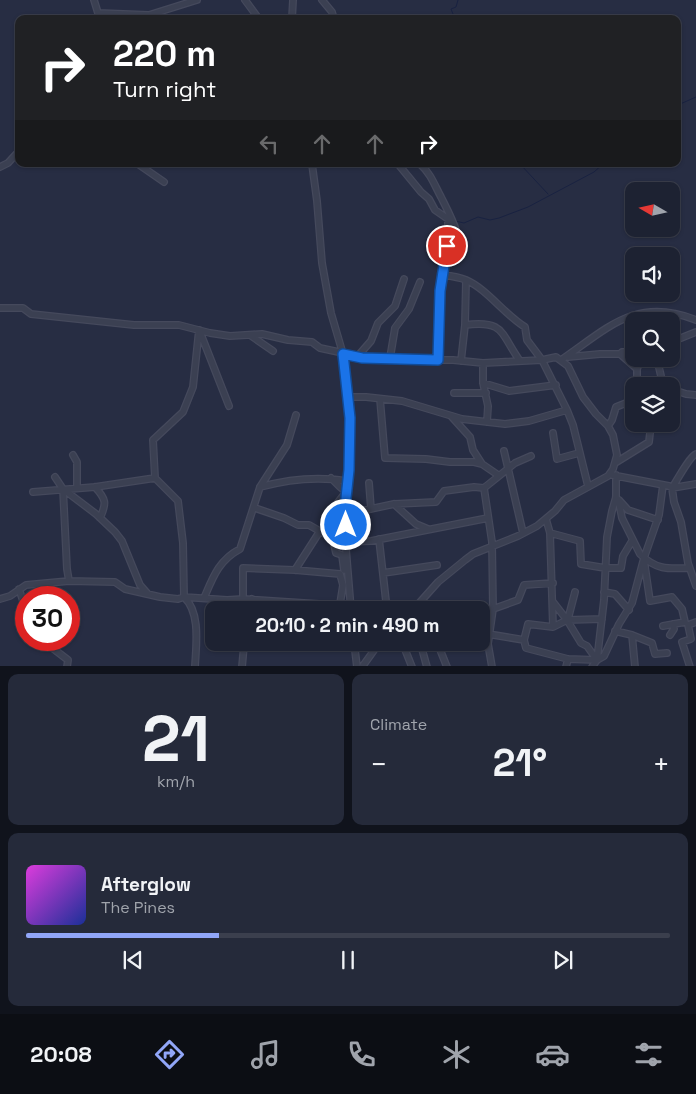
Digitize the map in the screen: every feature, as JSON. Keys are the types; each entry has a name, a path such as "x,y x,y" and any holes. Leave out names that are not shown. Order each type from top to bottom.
{"street":[{"path":"94,0 98,13 122,15"},
{"path":"153,15 197,0"},
{"path":"245,0 257,15"},
{"path":"292,15 293,0"},
{"path":"322,0 333,15"},
{"path":"0,168 15,155"},
{"path":"142,167 164,182"},
{"path":"312,167 322,263 331,312 343,354 350,418 346,492 346,542 350,601"},
{"path":"400,167 429,199 435,210 448,219 440,291 438,360"},
{"path":"423,167 429,172 452,218 457,233 448,232"},
{"path":"443,275 466,280 484,292 514,320 525,327 527,340 542,360 556,385 573,425 588,486"},
{"path":"357,357 370,341 378,323 396,306 404,279"},
{"path":"461,361 465,325 466,280"},
{"path":"390,358 395,328 409,309 420,282"},
{"path":"0,308 23,308 31,314 134,325 179,324 230,336 262,334 288,340 312,342 320,348 357,357 484,363 620,354 625,352"},
{"path":"563,358 600,332 627,317 645,312 664,310 682,314 696,320"},
{"path":"465,325 481,323 493,326 503,332 520,361"},
{"path":"199,330 230,406"},
{"path":"195,666 196,630 193,609 184,596 183,542 178,501 155,478 153,440 183,412 193,387 199,330"},
{"path":"680,338 696,332"},
{"path":"250,335 273,351"},
{"path":"620,354 637,369 637,377"},
{"path":"563,358 577,387 589,406 608,426 612,434 617,455 608,476"},
{"path":"484,363 483,383 488,406 487,422"},
{"path":"483,383 509,391 556,385"},
{"path":"680,392 696,396"},
{"path":"454,393 486,393"},
{"path":"348,397 402,401 462,419 487,422 515,423 567,410"},
{"path":"380,399 385,458 426,459 482,464"},
{"path":"608,426 616,407 625,403"},
{"path":"450,414 470,437 473,450 482,464 498,475"},
{"path":"204,598 217,570 228,555 240,548 260,487 287,445 296,416"},
{"path":"615,463 649,442 650,432"},
{"path":"554,433 557,459 579,453"},
{"path":"504,451 523,533"},
{"path":"672,488 690,458 696,454"},
{"path":"73,455 77,462 77,488"},
{"path":"347,514 394,504 436,502 444,491 474,487 484,488 515,463 531,456"},
{"path":"422,601 438,582 473,554 492,548 523,533 546,518 564,500 608,476 616,475 672,488 696,484"},
{"path":"597,660 602,619 607,536 616,497 616,475"},
{"path":"55,477 63,489 100,518 122,541 140,585 147,593"},
{"path":"33,492 95,487 155,478"},
{"path":"260,487 294,479 331,478 348,481"},
{"path":"331,478 346,492"},
{"path":"369,483 371,509"},
{"path":"592,666 604,656 615,631 632,603 644,558 658,520 663,485"},
{"path":"95,487 103,496 106,506 100,518"},
{"path":"484,488 492,542 492,609 490,622"},
{"path":"672,488 681,522 685,550 696,586"},
{"path":"63,489 69,581"},
{"path":"340,601 345,573 342,555 336,553 331,531 336,515 335,506 346,492"},
{"path":"616,497 626,528 632,541 644,558 666,570 690,568"},
{"path":"616,497 628,510 658,520"},
{"path":"394,504 416,524 430,530"},
{"path":"254,508 298,525 309,525 332,538"},
{"path":"346,542 379,540 488,518"},
{"path":"546,518 550,533 553,627"},
{"path":"626,528 628,547"},
{"path":"295,570 320,531"},
{"path":"550,533 580,542 582,564 605,568 621,568 632,541"},
{"path":"379,540 386,601"},
{"path":"644,558 650,600 672,597 682,609 691,639 682,642 690,666"},
{"path":"383,573 437,565"},
{"path":"243,599 243,568 335,572 340,574 343,585"},
{"path":"24,586 69,581 116,582 125,589 178,599 184,596 227,600 287,601"},
{"path":"492,609 518,600 524,586 553,583"},
{"path":"0,599 15,592"},
{"path":"568,620 575,592"},
{"path":"604,592 615,594 628,610"},
{"path":"553,602 568,620 581,644 587,646 597,660"},
{"path":"597,660 568,659 526,648 524,640 528,624 553,627 568,620 602,619"},
{"path":"664,626 696,622"},
{"path":"670,635 674,629 672,624"},
{"path":"615,631 652,643 655,654 667,653"},
{"path":"490,634 524,640"},
{"path":"632,635 635,666"},
{"path":"56,651 68,660 67,666"},
{"path":"242,666 243,651"},
{"path":"355,651 357,666"},
{"path":"362,666 373,651"},
{"path":"406,651 412,666"},
{"path":"423,651 428,666"},
{"path":"441,651 447,666"},
{"path":"489,651 492,666"},
{"path":"566,666 568,659"}],"waterway":[{"path":"453,15 451,9 456,7 458,0"},
{"path":"681,104 696,97"},
{"path":"523,167 548,194"},
{"path":"455,221 464,223 478,217 490,220 499,218 528,207 594,172 600,167"}],"route":[{"path":"346,525 350,418 343,354 362,358 438,360 440,291 447,246"}]}
